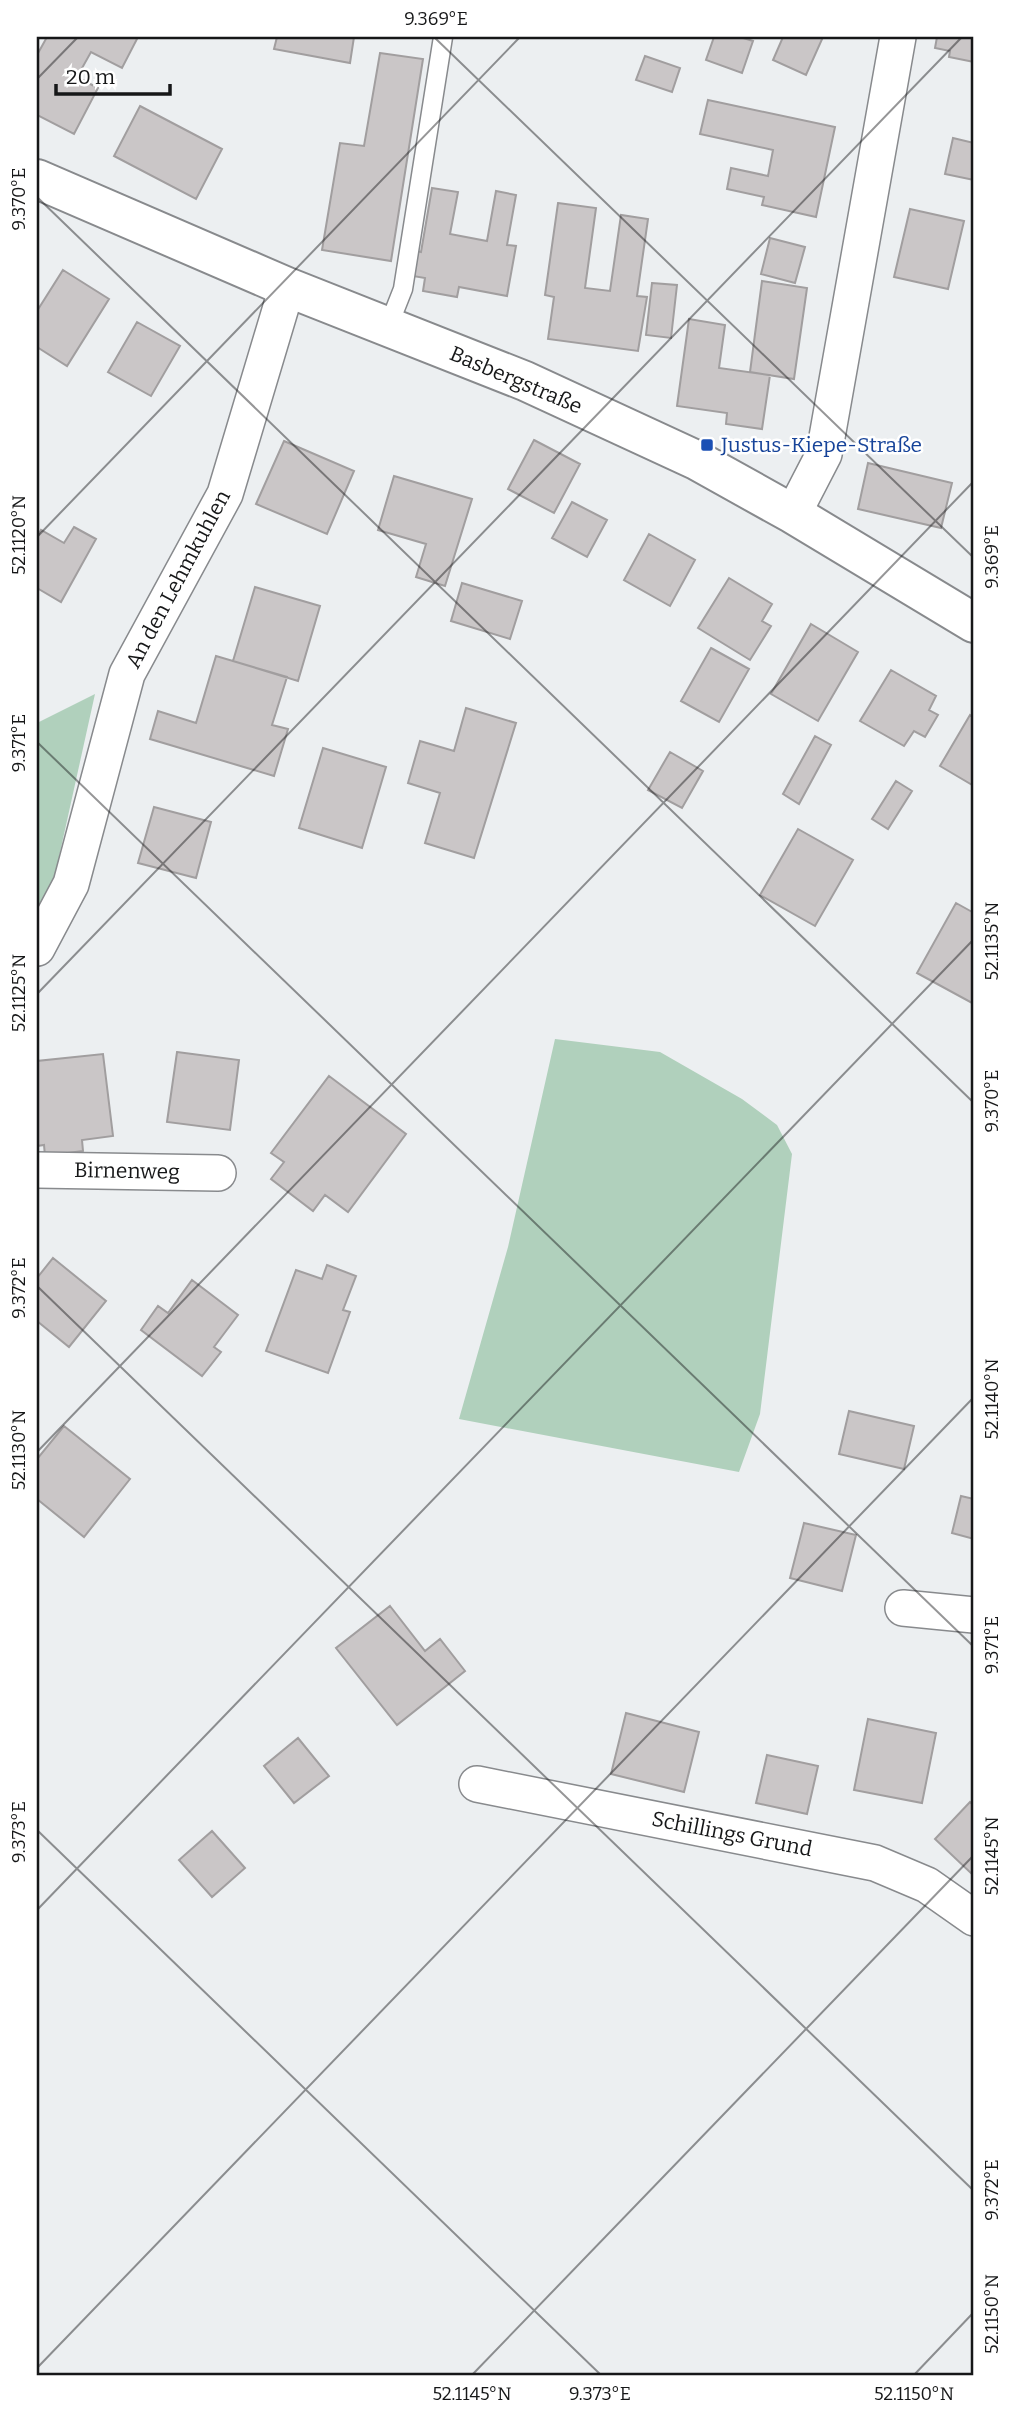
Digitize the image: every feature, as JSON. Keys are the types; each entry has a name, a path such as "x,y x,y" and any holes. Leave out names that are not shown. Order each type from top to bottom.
{"main road":[{"name":"Basbergstraße","path":"37,179 287,287 538,387 696,460 793,514 974,623"}],"street":[{"path":"793,514 824,454 898,37"},
{"name":"An den Lehmkuhlen","path":"37,948 71,884 127,674 225,494 287,287"},
{"name":"Birnenweg","path":"37,1170 218,1173"},
{"path":"903,1608 974,1615"},
{"name":"Schillings Grund","path":"477,1784 875,1863 928,1885 974,1918"}],"lane":[{"path":"388,327 403,289 443,37"}],"green space":[{"path":"95,694 53,884 37,912 37,723"},
{"path":"555,1039 660,1052 742,1099 777,1125 792,1154 760,1414 739,1472 459,1419 508,1247"}],"building":[{"path":"47,37 138,37 122,68 91,52 77,77 98,88 74,134 37,115 37,55"},
{"path":"277,37 354,37 350,63 274,49"},
{"path":"714,37 740,37 753,41 742,73 706,60"},
{"path":"783,37 823,37 806,75 773,60"},
{"path":"937,37 974,37 974,62 949,57 950,51 935,48"},
{"path":"380,53 423,59 391,261 322,250 340,143 364,146"},
{"path":"645,56 680,68 672,92 636,80"},
{"path":"708,100 835,127 816,217 762,205 764,197 727,189 731,168 768,176 773,150 700,134"},
{"path":"140,106 222,149 196,199 114,156"},
{"path":"953,138 974,143 974,180 945,174"},
{"path":"432,188 458,192 450,234 487,241 496,191 516,195 507,245 516,246 507,296 459,287 457,297 423,291 425,278 413,276 417,251 421,252"},
{"path":"558,203 596,208 585,288 610,291 621,215 648,219 637,296 647,297 638,351 548,339 554,297 545,295"},
{"path":"910,209 964,221 948,289 894,277"},
{"path":"770,238 805,247 795,283 761,274"},
{"path":"63,270 109,299 67,366 37,347 37,311"},
{"path":"762,281 807,288 794,379 750,372"},
{"path":"652,283 677,285 671,338 646,335"},
{"path":"689,319 725,325 719,368 770,375 762,429 726,424 727,413 677,406"},
{"path":"137,322 180,346 151,396 108,372"},
{"path":"534,440 580,464 554,513 508,489"},
{"path":"284,441 354,471 327,534 256,504"},
{"path":"868,463 952,483 941,528 858,509"},
{"path":"394,476 472,499 445,586 416,577 426,544 378,530"},
{"path":"572,502 607,520 587,557 552,538"},
{"path":"74,527 96,539 61,602 37,588 37,538 41,530 64,543"},
{"path":"649,534 695,560 670,606 624,580"},
{"path":"729,578 772,604 762,621 771,626 750,660 698,628"},
{"path":"462,583 522,601 510,639 451,621"},
{"path":"255,587 320,606 298,681 233,661"},
{"path":"811,624 858,652 818,721 771,694"},
{"path":"711,648 749,669 719,722 681,701"},
{"path":"216,656 287,677 272,725 288,729 274,776 150,739 158,711 196,723"},
{"path":"891,670 936,696 929,710 938,715 925,737 914,731 904,746 860,721"},
{"path":"466,708 516,723 474,858 425,843 440,793 408,783 420,741 454,751"},
{"path":"970,715 974,718 974,786 940,766"},
{"path":"815,736 831,745 799,804 783,794"},
{"path":"323,748 386,767 362,848 299,828"},
{"path":"670,752 703,771 682,808 648,790"},
{"path":"896,781 912,791 888,829 872,819"},
{"path":"154,807 211,822 196,878 138,863"},
{"path":"798,829 853,860 815,926 760,895"},
{"path":"956,903 974,913 974,1004 917,973"},
{"path":"177,1052 239,1060 230,1130 167,1122"},
{"path":"103,1054 113,1136 82,1140 83,1151 45,1156 44,1145 37,1146 37,1061"},
{"path":"329,1076 406,1134 348,1212 325,1195 313,1211 271,1179 284,1162 271,1153"},
{"path":"53,1258 106,1301 69,1347 37,1321 37,1278"},
{"path":"327,1265 356,1276 343,1310 350,1312 328,1373 266,1351 296,1270 322,1279"},
{"path":"192,1280 238,1315 214,1347 221,1352 202,1376 141,1330 158,1306 168,1313"},
{"path":"849,1411 914,1426 904,1469 839,1454"},
{"path":"64,1426 130,1479 84,1537 37,1499 37,1459"},
{"path":"961,1496 974,1499 974,1539 952,1533"},
{"path":"804,1523 856,1535 842,1591 790,1578"},
{"path":"390,1606 425,1651 440,1639 465,1671 397,1725 336,1648"},
{"path":"626,1713 699,1732 684,1792 611,1774"},
{"path":"868,1719 936,1733 922,1803 854,1790"},
{"path":"298,1738 329,1776 294,1803 264,1766"},
{"path":"767,1755 818,1766 807,1814 756,1803"},
{"path":"970,1802 974,1806 974,1876 935,1839"},
{"path":"212,1831 245,1868 212,1897 179,1860"}],"place":[{"name":"Justus-Kiepe-Straße","path":"707,445"}]}
